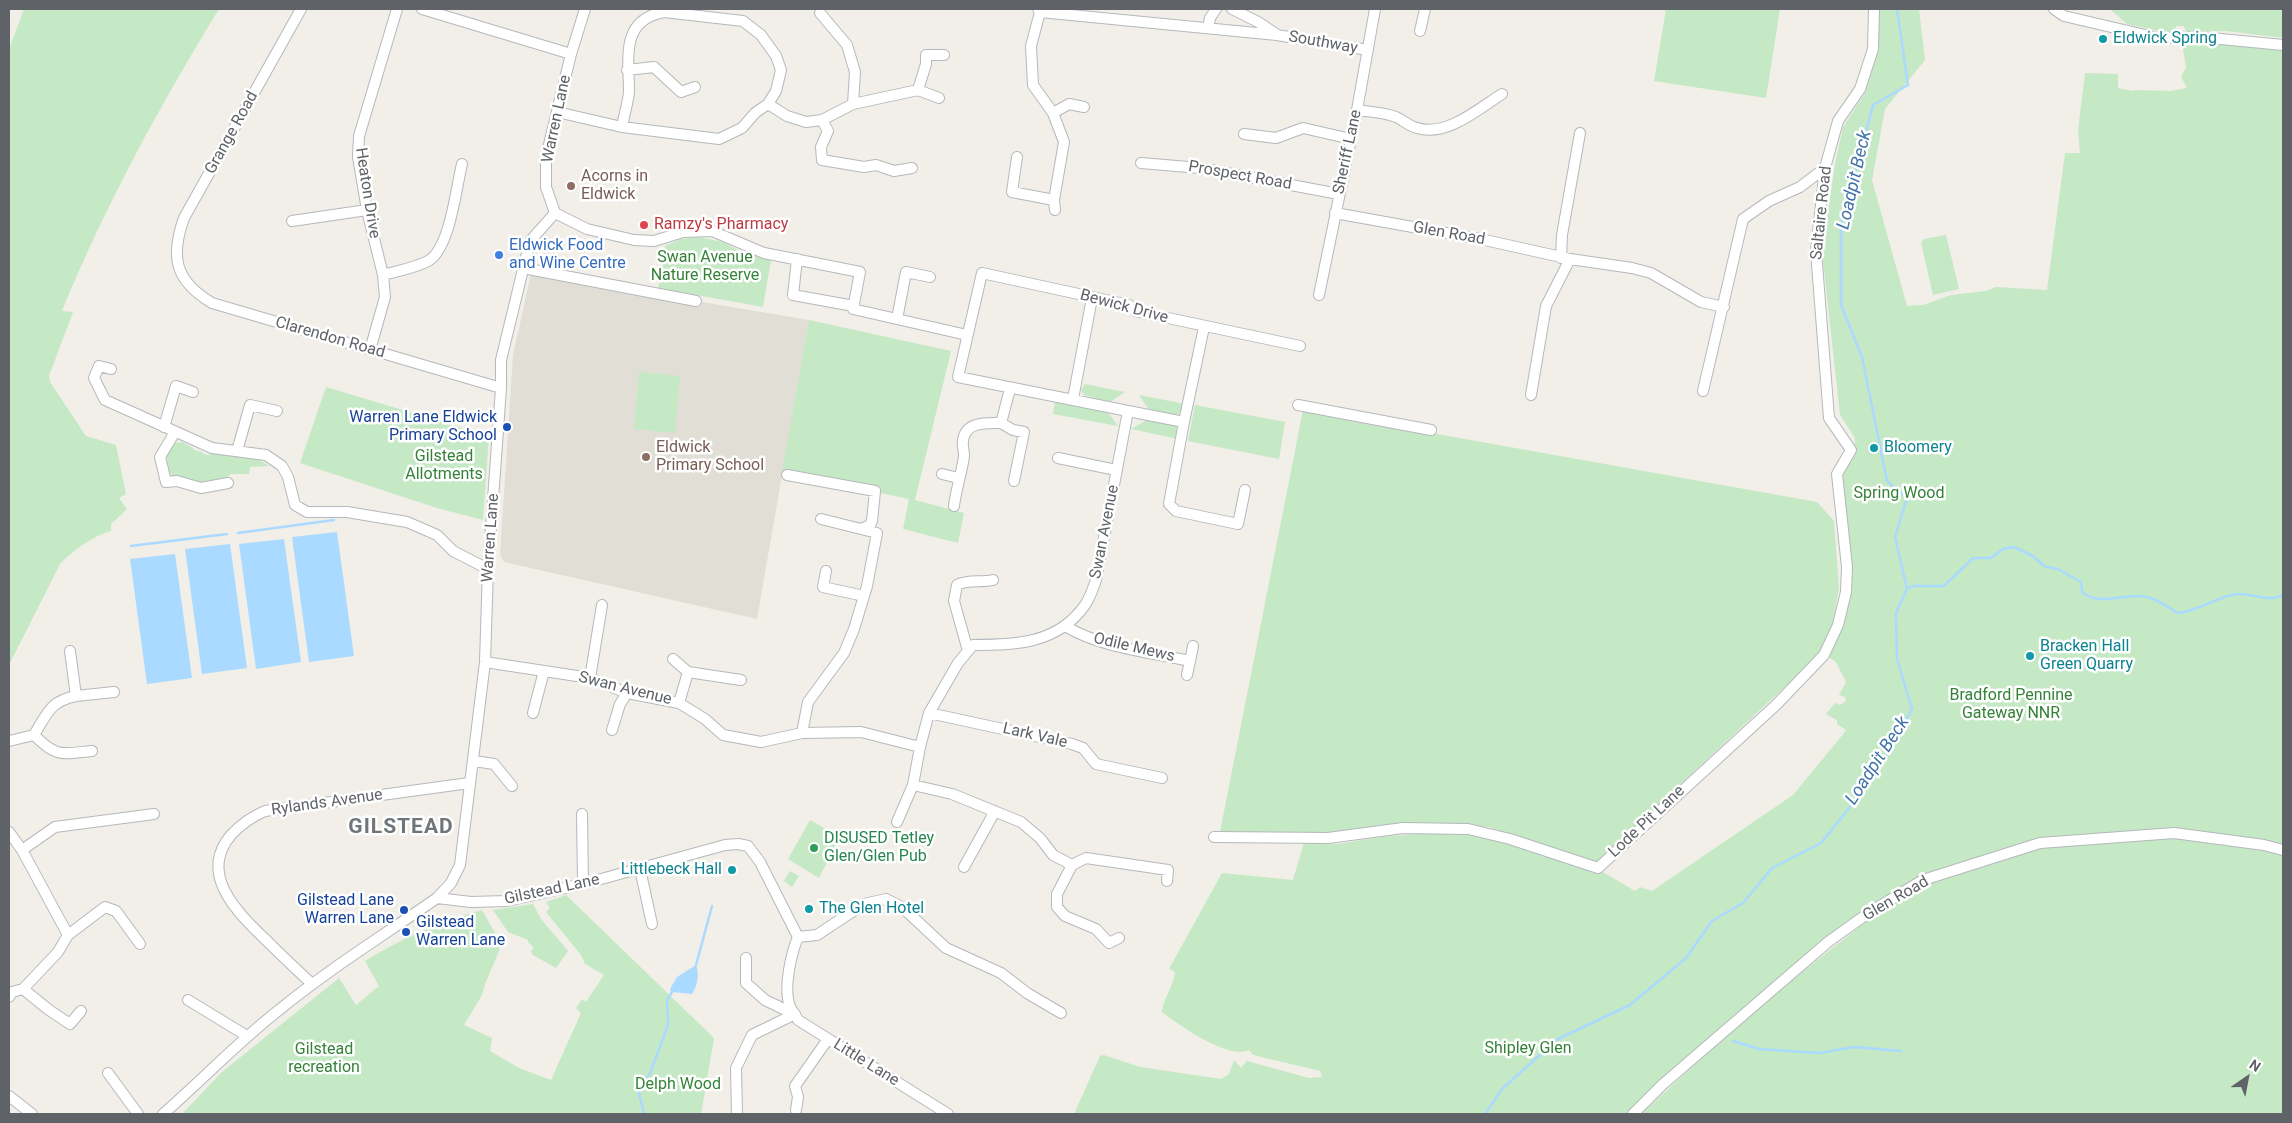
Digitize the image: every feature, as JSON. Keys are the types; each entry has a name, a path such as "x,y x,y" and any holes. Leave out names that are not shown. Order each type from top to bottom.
{"street":[{"name":"Grange Road","path":"176,262 177,240 184,218 301,9"},
{"name":"Heaton Drive","path":"370,350 385,297 383,275 367,210 358,157 358,136 397,9"},
{"path":"422,9 570,54"},
{"name":"Warren Lane","path":"437,898 451,883 460,866 469,783 474,762 485,662 488,568 501,388 501,360 531,240 555,213 546,186 546,157 570,54 585,9"},
{"path":"1208,28 1210,18 1216,9"},
{"name":"Southway","path":"1232,9 1258,22 1277,35"},
{"name":"Sheriff Lane","path":"1319,295 1357,110 1375,9"},
{"path":"1420,30 1425,9"},
{"name":"Saltaire Road","path":"1851,450 1829,418 1816,252 1825,168 1838,121 1860,89 1873,49 1874,9"},
{"path":"2054,9 2064,16 2158,38 2200,38 2283,45"},
{"path":"1017,157 1012,192 1055,205 1064,142 1053,113 1033,85 1031,46 1039,10"},
{"name":"Southway","path":"1039,10 1277,35 1368,50"},
{"path":"557,112 622,127 719,140 742,128 755,113 768,104 776,91 781,70 776,56 761,34 743,21 664,12 653,14 643,19 636,28 628,47 629,94 622,127"},
{"path":"820,13 847,45 855,72 853,104"},
{"path":"918,90 926,64 926,55 944,55"},
{"path":"627,70 654,67 681,92 694,87"},
{"path":"768,104 787,116 806,122 822,120 853,104 918,90 939,98"},
{"path":"1357,110 1383,113 1417,128 1430,129 1445,127 1458,122 1502,94"},
{"path":"1053,113 1069,104 1084,107"},
{"path":"822,120 828,130 822,147 822,160 864,167 876,165 894,171 912,168"},
{"path":"1244,134 1276,138 1302,128 1351,139"},
{"path":"1531,395 1546,306 1566,259 1562,235 1580,133"},
{"path":"383,275 426,262 435,256 444,240 462,164"},
{"name":"Prospect Road","path":"1141,164 1200,168 1339,194"},
{"path":"1703,391 1743,219 1769,201 1800,187 1825,168"},
{"path":"292,221 367,210"},
{"path":"555,213 587,229 634,240 654,241 684,232 707,230 728,236 746,247 764,253 860,272 853,310 967,335 958,377 1010,389 1073,399 1184,422"},
{"name":"Glen Road","path":"1335,213 1485,240 1566,259 1632,268 1651,273 1701,302 1724,307"},
{"path":"798,259 793,295 854,306"},
{"name":"Clarendon Road","path":"176,262 185,280 196,294 212,303 501,388"},
{"path":"523,268 696,302"},
{"path":"896,319 906,272 930,277"},
{"name":"Bewick Drive","path":"967,335 982,273 1129,305 1135,312 1300,346"},
{"path":"1073,399 1092,298"},
{"path":"1204,326 1169,504 1176,511 1238,524 1244,490"},
{"path":"111,369 99,366 94,378 104,400 212,448 266,455 282,466 288,477 295,505 307,512 348,512 407,522 431,531 453,551 488,568"},
{"path":"164,427 176,386 193,392"},
{"path":"1001,423 1010,389"},
{"path":"237,452 250,405 277,412"},
{"path":"1298,406 1431,430"},
{"name":"Swan Avenue","path":"968,651 973,645 1001,645 1036,641 1066,626 1085,605 1096,580 1110,516 1116,470 1128,411"},
{"path":"954,506 964,455 962,442 964,434 970,427 978,424 1001,423 1013,430 1024,432 1014,481"},
{"path":"174,432 160,457 166,482 177,481 201,488 228,483"},
{"name":"Lode Pit Lane","path":"1214,837 1328,838 1402,828 1468,829 1510,839 1598,868 1776,705 1824,655 1838,625 1846,592 1847,567 1837,474 1851,450"},
{"path":"1058,458 1116,470"},
{"path":"942,474 958,478"},
{"path":"787,475 875,492 872,521 870,525 863,528"},
{"path":"802,734 808,702 844,654 864,596 876,532 821,519"},
{"path":"826,571 823,587 864,596"},
{"path":"897,822 913,785 929,713 958,662 968,651 954,601 957,585 964,581 982,583 993,580"},
{"path":"590,678 602,605"},
{"name":"Odile Mews","path":"1066,626 1100,642 1190,661 1193,646"},
{"path":"70,651 76,696"},
{"path":"673,659 688,672 741,680"},
{"path":"1187,675 1190,661"},
{"name":"Swan Avenue","path":"485,662 590,678 627,693 679,703 705,719 723,735 762,742 802,734 861,732 920,748"},
{"path":"533,714 544,671"},
{"path":"679,703 688,672"},
{"path":"9,741 34,735 52,705 62,699 114,692"},
{"path":"612,730 620,704 627,693"},
{"name":"Lark Vale","path":"929,713 1072,744 1083,748 1096,764 1162,778"},
{"path":"34,735 47,748 58,754 92,751"},
{"path":"474,762 494,764 512,786"},
{"name":"Rylands Avenue","path":"312,984 239,914 224,891 218,865 222,845 250,817 265,812 469,783"},
{"path":"913,785 952,794 1021,822 1040,838 1053,855 1072,866"},
{"path":"964,867 995,811"},
{"path":"22,850 55,827 154,814"},
{"path":"582,814 583,884"},
{"path":"9,832 22,850 68,935"},
{"name":"Glen Road","path":"1633,1114 1662,1085 1828,942 1867,914 1923,880 2040,843 2174,833 2264,845 2283,850"},
{"name":"Gilstead Lane","path":"437,898 472,902 507,901 583,884 725,845 738,844 748,846 760,862 798,937"},
{"path":"1120,938 1110,947 1096,929 1065,916 1057,907 1057,894 1072,866 1086,858 1168,870 1167,881"},
{"path":"640,869 652,924"},
{"path":"163,1114 247,1036 312,984 437,898"},
{"path":"737,1114 736,1068 752,1036 792,1010 788,981 793,949 798,937 817,935 864,904 886,899 902,907 946,948 1001,973 1027,993 1061,1013"},
{"path":"10,992 23,989 58,952 68,935 105,907 116,911 140,944"},
{"name":"Little Lane","path":"746,958 746,983 765,1000 792,1010 798,1020 948,1114"},
{"path":"23,989 70,1024 81,1010"},
{"path":"188,1000 247,1036"},
{"path":"796,1110 798,1097 795,1086 828,1038"},
{"path":"108,1073 138,1114"},
{"path":"9,1096 32,1114"}],"shaded area":[{"name":"Eldwick Primary School","path":"532,269 696,301 809,320 757,619 504,562 500,555 513,355"}],"green space":[{"path":"24,9 219,9 134,157 96,233 62,311 73,312 49,376 50,382 86,436 116,445 126,494 119,498 127,509 111,524 111,531 97,536 84,544 60,564 9,665 9,49"},
{"path":"1666,9 1780,9 1766,98 1654,81"},
{"path":"1877,9 1919,9 1925,60 1885,109 1872,180 1907,306 1923,305 1951,295 1986,291 1996,287 2047,290 2065,153 2080,153 2078,130 2085,73 2118,74 2118,88 2132,91 2171,91 2187,88 2181,77 2186,67 2182,43 2213,41 2283,50 2283,1114 1641,1114 1754,1010 1858,928 1861,924 1855,919 1739,1013 1683,1062 1629,1114 1074,1114 1100,1056 1104,1055 1140,1067 1221,1079 1229,1074 1234,1060 1241,1068 1247,1061 1309,1078 1322,1077 1320,1071 1253,1055 1249,1050 1240,1052 1217,1046 1191,1032 1162,1012 1175,972 1169,969 1222,873 1293,880 1304,843 1338,844 1381,837 1441,832 1472,834 1500,840 1598,873 1601,871 1635,891 1640,887 1652,891 1793,795 1844,733 1846,730 1837,724 1837,720 1826,714 1835,703 1840,705 1846,701 1845,697 1839,695 1846,682 1836,662 1827,656 1846,603 1839,478 1849,457 1854,456 1855,438 1840,415 1822,252 1835,164 1843,127 1864,95 1875,61"},
{"path":"2110,9 2283,9 2283,38 2226,31 2186,32 2184,26 2176,26 2176,33 2168,33 2127,24"},
{"path":"1946,235 1959,289 1933,295 1921,243 1924,239"},
{"name":"Swan Avenue Nature Reserve","path":"699,237 723,242 743,253 771,260 763,307 658,288 665,246 681,239"},
{"path":"809,320 951,351 915,500 964,513 958,543 903,529 909,499 782,472"},
{"path":"639,372 680,376 675,433 634,429"},
{"path":"1085,384 1125,392 1110,402 1084,395 1081,390"},
{"name":"Gilstead Allotments","path":"326,387 489,436 483,520 437,508 300,463"},
{"path":"1139,395 1185,404 1181,412 1176,415 1149,410"},
{"path":"1055,402 1108,412 1118,426 1053,414"},
{"path":"1195,405 1285,422 1279,459 1188,441"},
{"path":"1303,410 1817,502 1834,521 1839,588 1833,622 1820,654 1597,862 1489,827 1442,823 1397,824 1331,833 1220,832"},
{"path":"1147,420 1176,426 1179,432 1178,439 1131,429"},
{"path":"182,442 203,454 209,455 211,452 260,460 269,466 250,467 249,474 231,474 219,482 191,483 174,477 168,471 167,454 175,443"},
{"name":"DISUSED Tetley Glen/Glen Pub","path":"810,820 840,837 819,878 788,859"},
{"path":"790,871 799,876 792,887 784,881"},
{"path":"566,895 714,1038 701,1114 182,1114 222,1072 339,978 356,1005 379,986 365,961 422,931 451,919 482,910 500,942 499,951 482,995 464,1025 492,1038 490,1051 519,1068 551,1080 581,1013 576,1008 582,999 586,1002 604,975 585,964 581,955 546,912 550,908 546,902"},
{"path":"533,904 541,919 568,951 556,968 533,955 531,951 534,948 528,940 508,932 493,910"}],"water":[{"path":"337,532 354,656 309,662 292,537"},
{"path":"284,539 301,662 256,669 239,544"},
{"path":"230,544 247,668 202,674 185,549"},
{"path":"175,554 192,678 147,684 130,559"},
{"path":"696,965 698,972 697,980 692,994 672,992 670,989 677,977"}],"waterway":[{"name":"Loadpit Beck","path":"1485,1114 1503,1088 1558,1039 1630,1005 1686,958 1712,921 1743,903 1772,868 1821,843 1854,802 1889,751 1912,709 1897,659 1896,613 1907,589 1895,537 1907,498 1887,481 1862,357 1841,305 1841,224 1873,105 1908,85 1897,9"},
{"path":"238,533 334,520"},
{"path":"131,546 227,534"},
{"path":"1907,589 1913,586 1944,586 1973,558 1991,558 2003,549 2014,547 2033,556 2044,566 2058,569 2081,582 2082,592 2089,596 2102,599 2144,596 2178,613 2193,610 2237,594 2266,598 2283,595"},
{"path":"696,965 712,906"},
{"path":"644,1114 639,1093 651,1071 668,1025 667,1000 672,992"},
{"path":"1733,1041 1759,1049 1820,1053 1854,1047 1901,1051"}],"place":[{"name":"Eldwick Spring","path":"2103,39"},
{"name":"Acorns in Eldwick","path":"571,186"},
{"name":"Ramzy's Pharmacy","path":"644,225"},
{"name":"Eldwick Food and Wine Centre","path":"499,255"},
{"name":"Warren Lane Eldwick Primary School","path":"507,427"},
{"name":"Bloomery","path":"1874,448"},
{"name":"Eldwick Primary School","path":"646,457"},
{"name":"Bracken Hall Green Quarry","path":"2030,656"},
{"name":"DISUSED Tetley Glen/Glen Pub","path":"814,848"},
{"name":"Littlebeck Hall","path":"732,870"},
{"name":"The Glen Hotel","path":"809,909"},
{"name":"Gilstead Lane Warren Lane","path":"404,910"},
{"name":"Gilstead Warren Lane","path":"406,932"}],"district":[{"name":"GILSTEAD","path":"401,828"}],"park label":[{"name":"Spring Wood","path":"1899,494"},
{"name":"Bradford Pennine Gateway NNR","path":"2011,705"},
{"name":"Shipley Glen","path":"1528,1049"},
{"name":"Gilstead recreation","path":"324,1059"},
{"name":"Delph Wood","path":"678,1085"}]}
